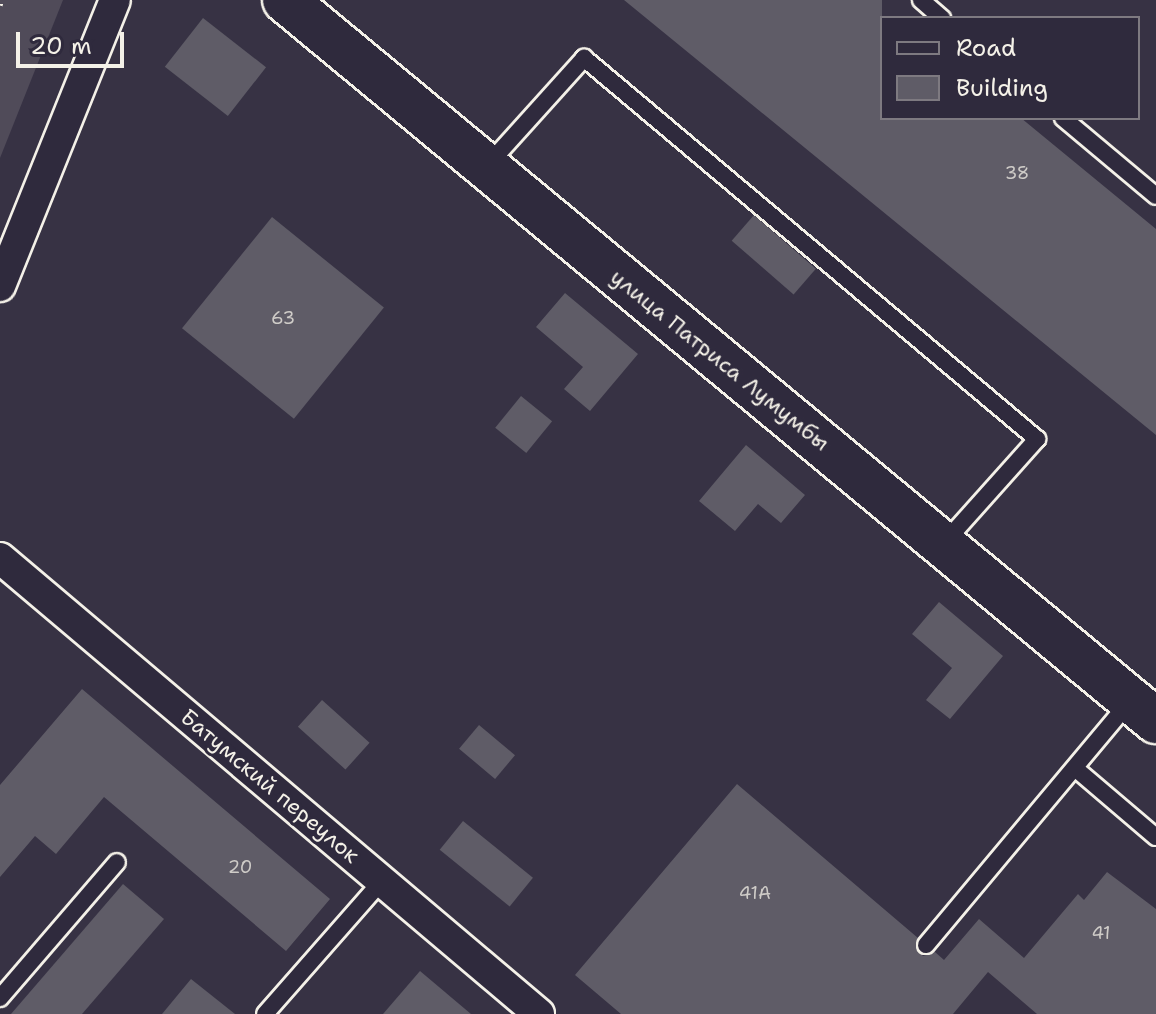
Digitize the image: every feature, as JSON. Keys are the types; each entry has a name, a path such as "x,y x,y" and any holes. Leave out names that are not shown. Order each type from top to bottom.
{"street":[{"path":"0,286 115,0"},
{"name":"улица Патриса Лумумбы","path":"285,0 1144,710"},
{"name":"Батумский переулок","path":"0,558 539,1014"}],"lane":[{"path":"921,0 940,16"},
{"path":"485,168 584,58 1037,439 944,543"},
{"path":"1065,120 1156,196"},
{"path":"926,945 1076,769 1144,710"},
{"path":"1076,769 1156,837"},
{"path":"0,998 117,862"},
{"path":"265,1014 382,881"}],"shaded area":[{"path":"0,0 63,0 0,158"}],"building":[{"path":"624,0 882,0 880,120 1023,120 1156,229 1156,435"},
{"path":"203,18 266,67 228,116 165,67"},
{"path":"754,215 816,269 794,294 732,241"},
{"path":"272,217 384,308 294,419 182,328"},
{"path":"565,293 638,354 590,411 564,389 583,367 536,327"},
{"path":"521,396 552,421 526,453 495,428"},
{"path":"746,445 805,495 781,523 758,504 735,531 699,501"},
{"path":"939,602 1003,656 950,719 926,700 952,668 912,634"},
{"path":"82,689 330,899 286,951 104,797 56,854 35,836 0,877 0,785"},
{"path":"322,700 370,743 345,770 298,727"},
{"path":"479,725 515,755 495,779 459,749"},
{"path":"737,784 918,938 916,948 923,956 935,952 944,960 979,919 1024,958 1078,894 1084,900 1107,872 1156,909 1156,1014 1037,1014 988,972 953,1014 621,1014 575,975"},
{"path":"463,821 533,878 510,906 440,850"},
{"path":"123,884 164,919 82,1014 11,1014"},
{"path":"420,971 471,1014 383,1014"},
{"path":"191,979 235,1014 162,1014"}]}
